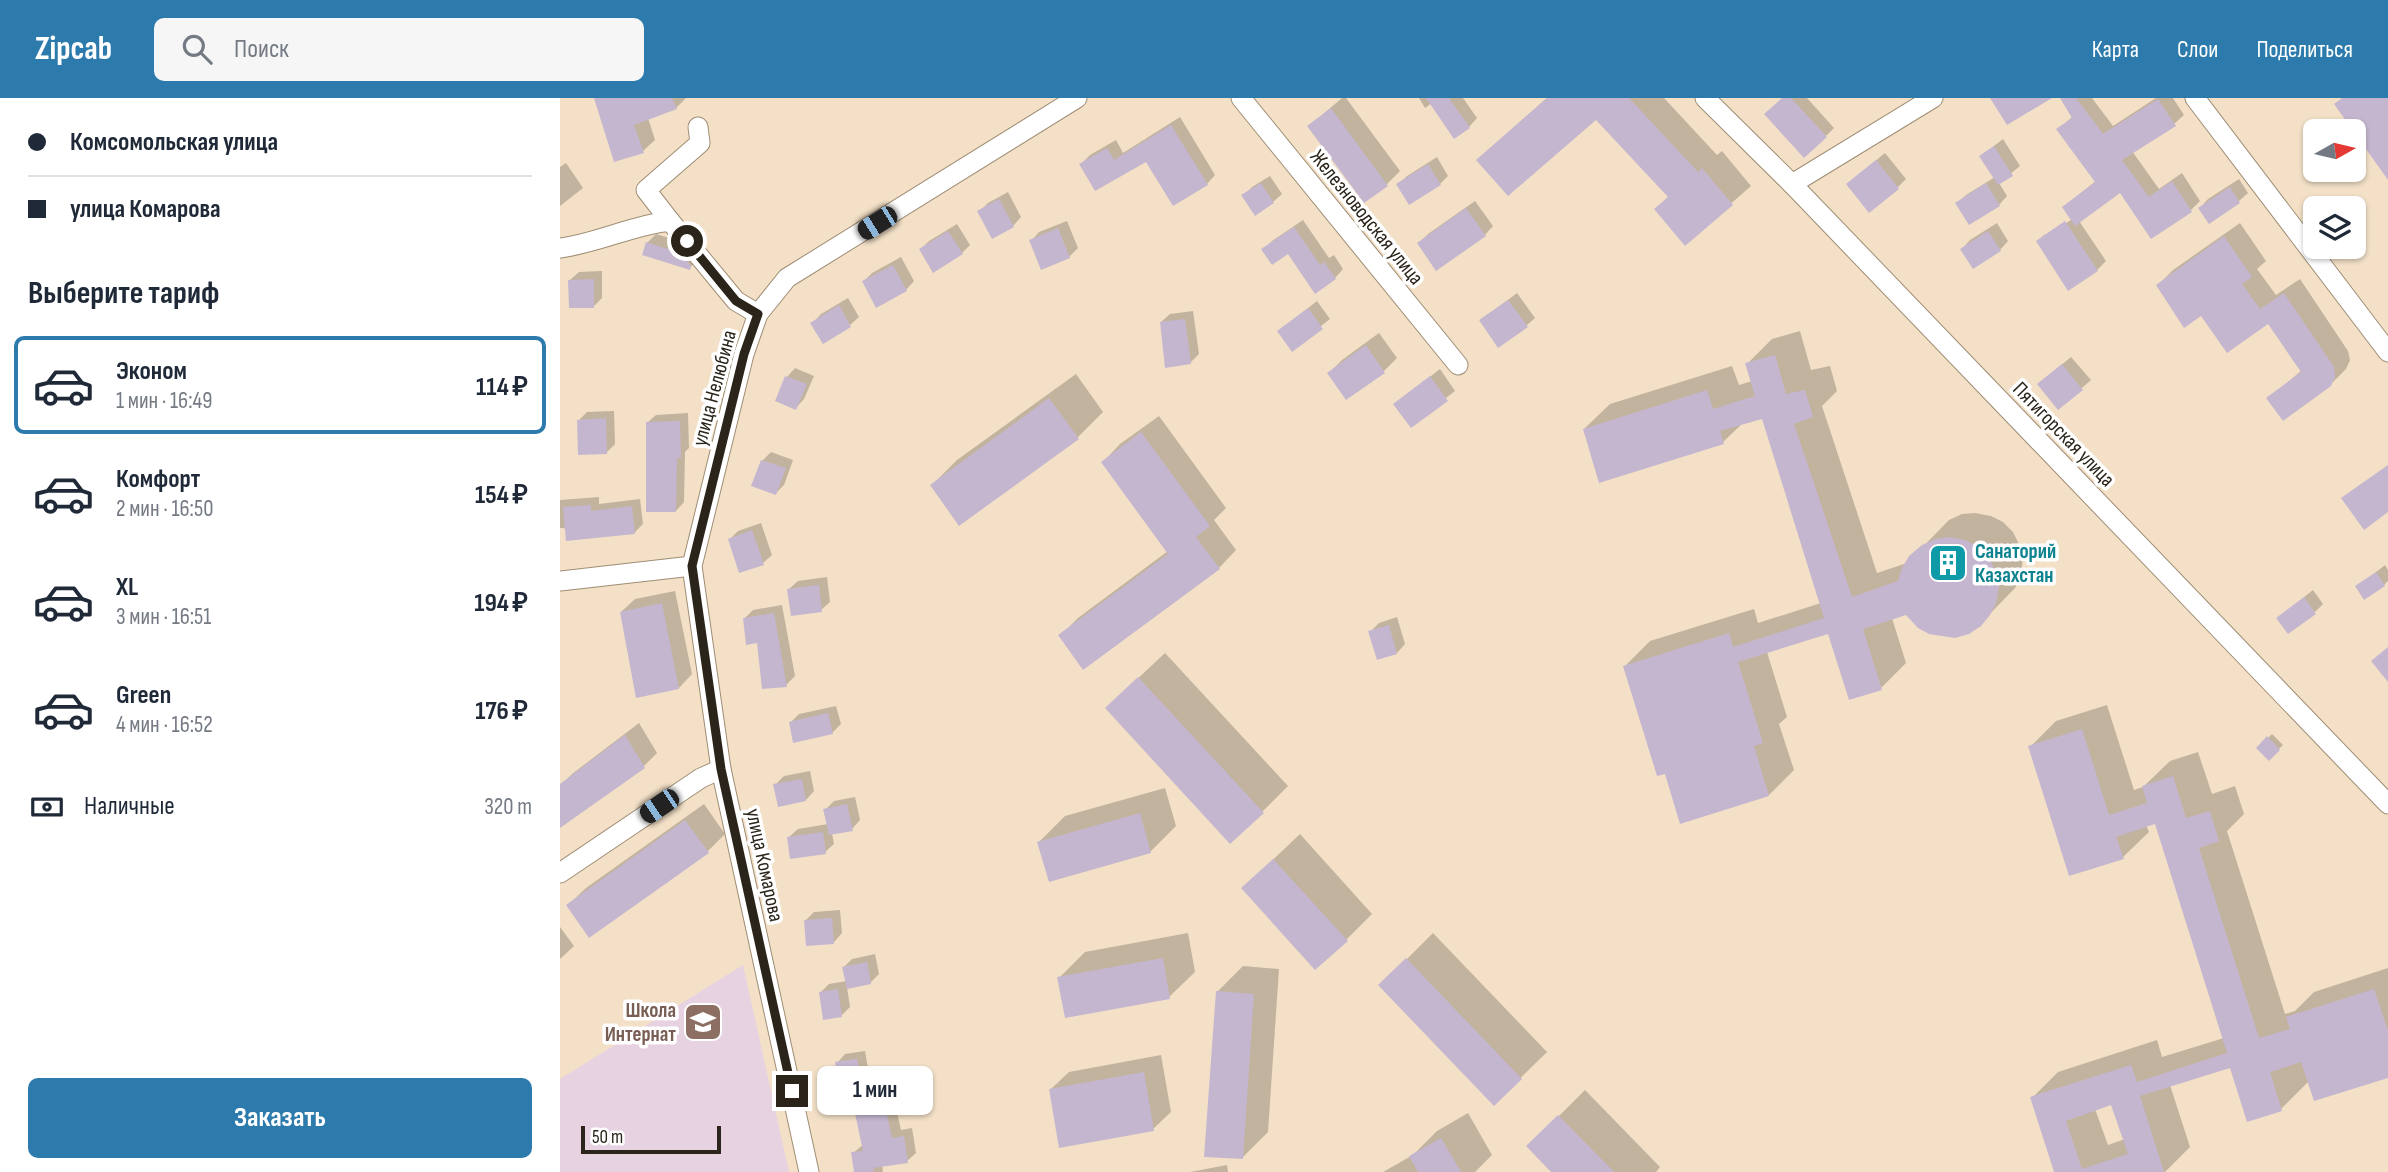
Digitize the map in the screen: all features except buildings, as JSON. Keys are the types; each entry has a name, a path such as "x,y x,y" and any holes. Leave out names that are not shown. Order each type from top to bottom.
{"street":[{"name":"улица Нелюбина","path":"692,566 744,354 758,314 787,278 1077,98"},
{"name":"Железноводская улица","path":"1241,98 1458,365"},
{"name":"Пятигорская улица","path":"1705,98 1792,184 2388,804"},
{"path":"1792,184 1933,98"},
{"path":"2195,98 2388,352"},
{"path":"698,127 700,143 646,190 736,301 758,314"},
{"path":"560,248 585,245 654,223 670,221"},
{"path":"560,581 692,566"},
{"name":"улица Комарова","path":"692,566 721,769 810,1172"},
{"path":"560,873 701,778 721,769"}],"shaded area":[{"name":"Школа Интернат","path":"743,965 789,1172 560,1172 560,1079"}],"place":[{"name":"Санаторий Казахстан","path":"1948,563"},
{"name":"Школа Интернат","path":"703,1022"}],"route":[{"path":"687,241 736,301 758,314 744,354 692,566 721,769 792,1091"}]}
